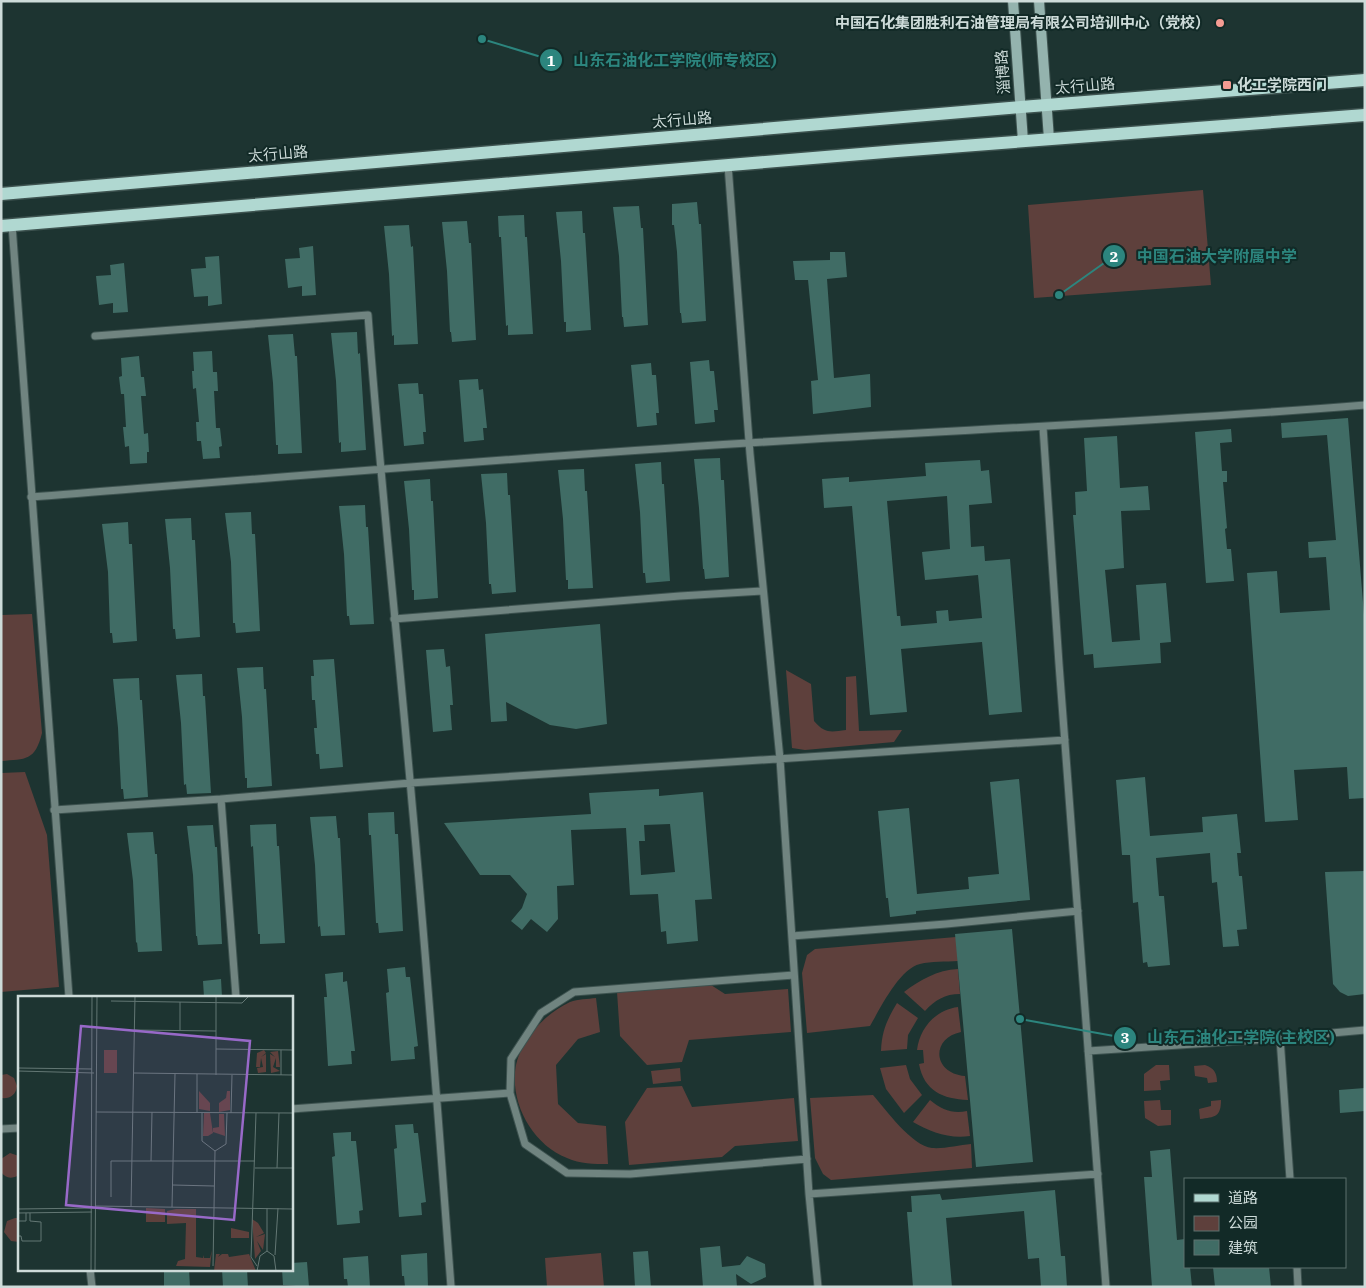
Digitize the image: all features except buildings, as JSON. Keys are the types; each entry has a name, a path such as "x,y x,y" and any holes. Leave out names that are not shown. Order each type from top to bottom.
{"main road":[{"name":"淄博路","path":"1014,1 1023,141"},
{"path":"1039,1 1049,139"},
{"name":"太行山路","path":"1,194 1021,107 1365,80"},
{"path":"6,225 1023,141 1365,115"}],"lane":[{"path":"728,165 749,443 762,591 780,759 809,1194 818,1287"},
{"path":"6,225 30,497 69,996"},
{"path":"95,336 368,315 437,1098 451,1287"},
{"path":"30,497 380,468 749,443 1043,427 1365,406"},
{"path":"1043,427 1106,1287"},
{"path":"394,619 762,591"},
{"path":"54,810 221,799 410,783 1065,740"},
{"path":"221,799 236,996"},
{"path":"792,936 1078,911"},
{"path":"794,975 574,992 541,1013 511,1059 510,1093 525,1144 567,1173 630,1174 807,1159"},
{"path":"1088,1051 1280,1038 1365,1030"},
{"path":"1280,1038 1290,1178"},
{"path":"292,1109 510,1093"},
{"path":"1,1129 18,1128"},
{"path":"809,1194 1098,1174"},
{"path":"1297,1268 1298,1287"},
{"path":"90,1270 92,1287"}],"green space":[{"path":"1203,190 1211,285 1034,298 1028,205"},
{"path":"32,614 42,733 33,754 23,759 1,761 1,615"},
{"path":"786,670 811,684 814,721 825,730 846,730 846,677 856,676 859,731 902,730 894,742 805,750 792,748"},
{"path":"25,772 47,835 59,987 1,992 1,773"},
{"path":"956,937 958,961 929,962 912,967 898,981 870,1026 807,1033 802,973 807,955 815,949"},
{"path":"958,969 960,994 941,998 925,1011 904,992 929,976 943,971"},
{"path":"711,985 725,994 788,989 791,1032 689,1040 682,1062 647,1065 620,1036 617,992"},
{"path":"596,998 600,1032 578,1039 556,1065 558,1104 578,1123 606,1126 608,1164 572,1160 555,1152 545,1144 535,1134 521,1111 515,1085 517,1061 521,1050 534,1030 560,1007 570,1002"},
{"path":"897,1003 918,1018 908,1035 907,1049 881,1051 886,1026"},
{"path":"958,1007 961,1032 951,1035 944,1041 939,1055 946,1069 965,1076 968,1100 950,1098 930,1087 925,1081 919,1064 924,1063 923,1050 917,1050 925,1027 930,1021 943,1012"},
{"path":"906,1065 910,1079 922,1095 904,1113 886,1089 880,1068"},
{"path":"1156,1065 1169,1065 1170,1080 1160,1081 1161,1090 1144,1091 1144,1074"},
{"path":"1205,1065 1214,1071 1217,1082 1208,1083 1207,1078 1195,1076 1194,1066"},
{"path":"680,1068 681,1081 653,1084 651,1071"},
{"path":"7,1074 14,1078 17,1086 12,1096 1,1098 1,1075"},
{"path":"682,1086 692,1107 794,1098 798,1141 735,1146 722,1157 629,1165 625,1122 647,1088"},
{"path":"873,1095 908,1134 924,1146 937,1148 971,1144 972,1168 831,1180 823,1174 815,1158 810,1098"},
{"path":"930,1100 948,1110 957,1112 967,1111 970,1136 962,1137 940,1134 913,1122"},
{"path":"1160,1100 1161,1110 1171,1110 1171,1125 1158,1126 1145,1118 1144,1101"},
{"path":"1221,1100 1220,1110 1216,1115 1200,1119 1199,1109 1211,1106 1211,1101"},
{"path":"10,1153 18,1156 18,1175 12,1178 5,1176 1,1172 1,1159"},
{"path":"18,1218 18,1242 11,1241 4,1232 7,1221"},
{"path":"601,1253 604,1287 547,1287 545,1258"}],"place":[{"name":"中国石化集团胜利石油管理局有限公司培训中心（党校）","path":"1220,23"},
{"name":"山东石油化工学院(师专校区)","path":"482,39"},
{"name":"化工学院西门","path":"1227,85"},
{"name":"中国石油大学附属中学","path":"1059,295"},
{"name":"山东石油化工学院(主校区)","path":"1020,1019"}]}
